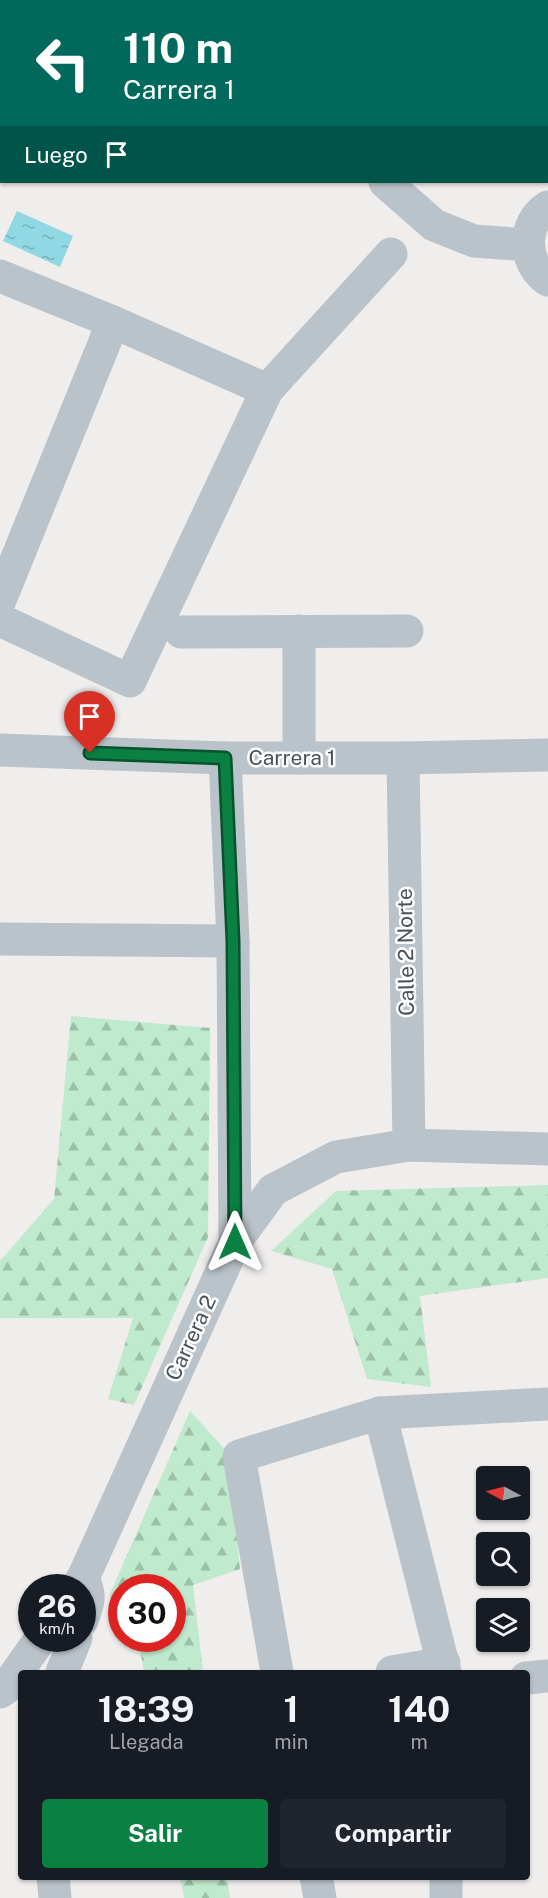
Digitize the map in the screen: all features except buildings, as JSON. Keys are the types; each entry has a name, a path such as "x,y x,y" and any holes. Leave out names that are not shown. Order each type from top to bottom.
{"street":[{"path":"386,183 434,225 474,242 528,245"},
{"path":"548,207 534,220 529,232 528,245 530,258 536,270 548,280"},
{"path":"0,620 130,681 267,390 391,254"},
{"path":"0,276 113,322 267,390"},
{"path":"0,600 113,322"},
{"path":"299,631 299,758"},
{"path":"181,632 407,631"},
{"name":"Carrera 1","path":"0,750 225,758 548,755"},
{"path":"225,758 233,941 235,1242"},
{"name":"Calle 2 Norte","path":"403,758 409,1145"},
{"path":"0,939 233,941"},
{"name":"Carrera 2","path":"84,1574 235,1242 273,1190 336,1157 409,1145 548,1149"},
{"path":"277,1670 239,1456 380,1413 548,1404"},
{"path":"380,1413 445,1668 418,1670"},
{"path":"19,1670 31,1652"},
{"path":"63,1670 70,1652"},
{"path":"0,1692 6,1688 18,1671"},
{"path":"530,1678 548,1676"},
{"path":"53,1880 55,1898"},
{"path":"317,1880 320,1898"},
{"path":"446,1880 446,1898"}],"green space":[{"path":"71,1016 210,1028 208,1237 134,1405 108,1399 133,1318 0,1318 0,1261 54,1199"},
{"path":"548,1185 548,1278 420,1296 431,1387 367,1379 332,1269 271,1251 336,1191"},
{"path":"190,1411 228,1453 240,1569 193,1585 203,1670 144,1670 140,1652 186,1652 186,1574 119,1574"},
{"path":"181,1880 227,1880 230,1898 184,1898"}],"water":[{"path":"17,211 73,236 60,267 3,241"}],"route":[{"path":"90,753 225,758 233,941 235,1242"}]}
